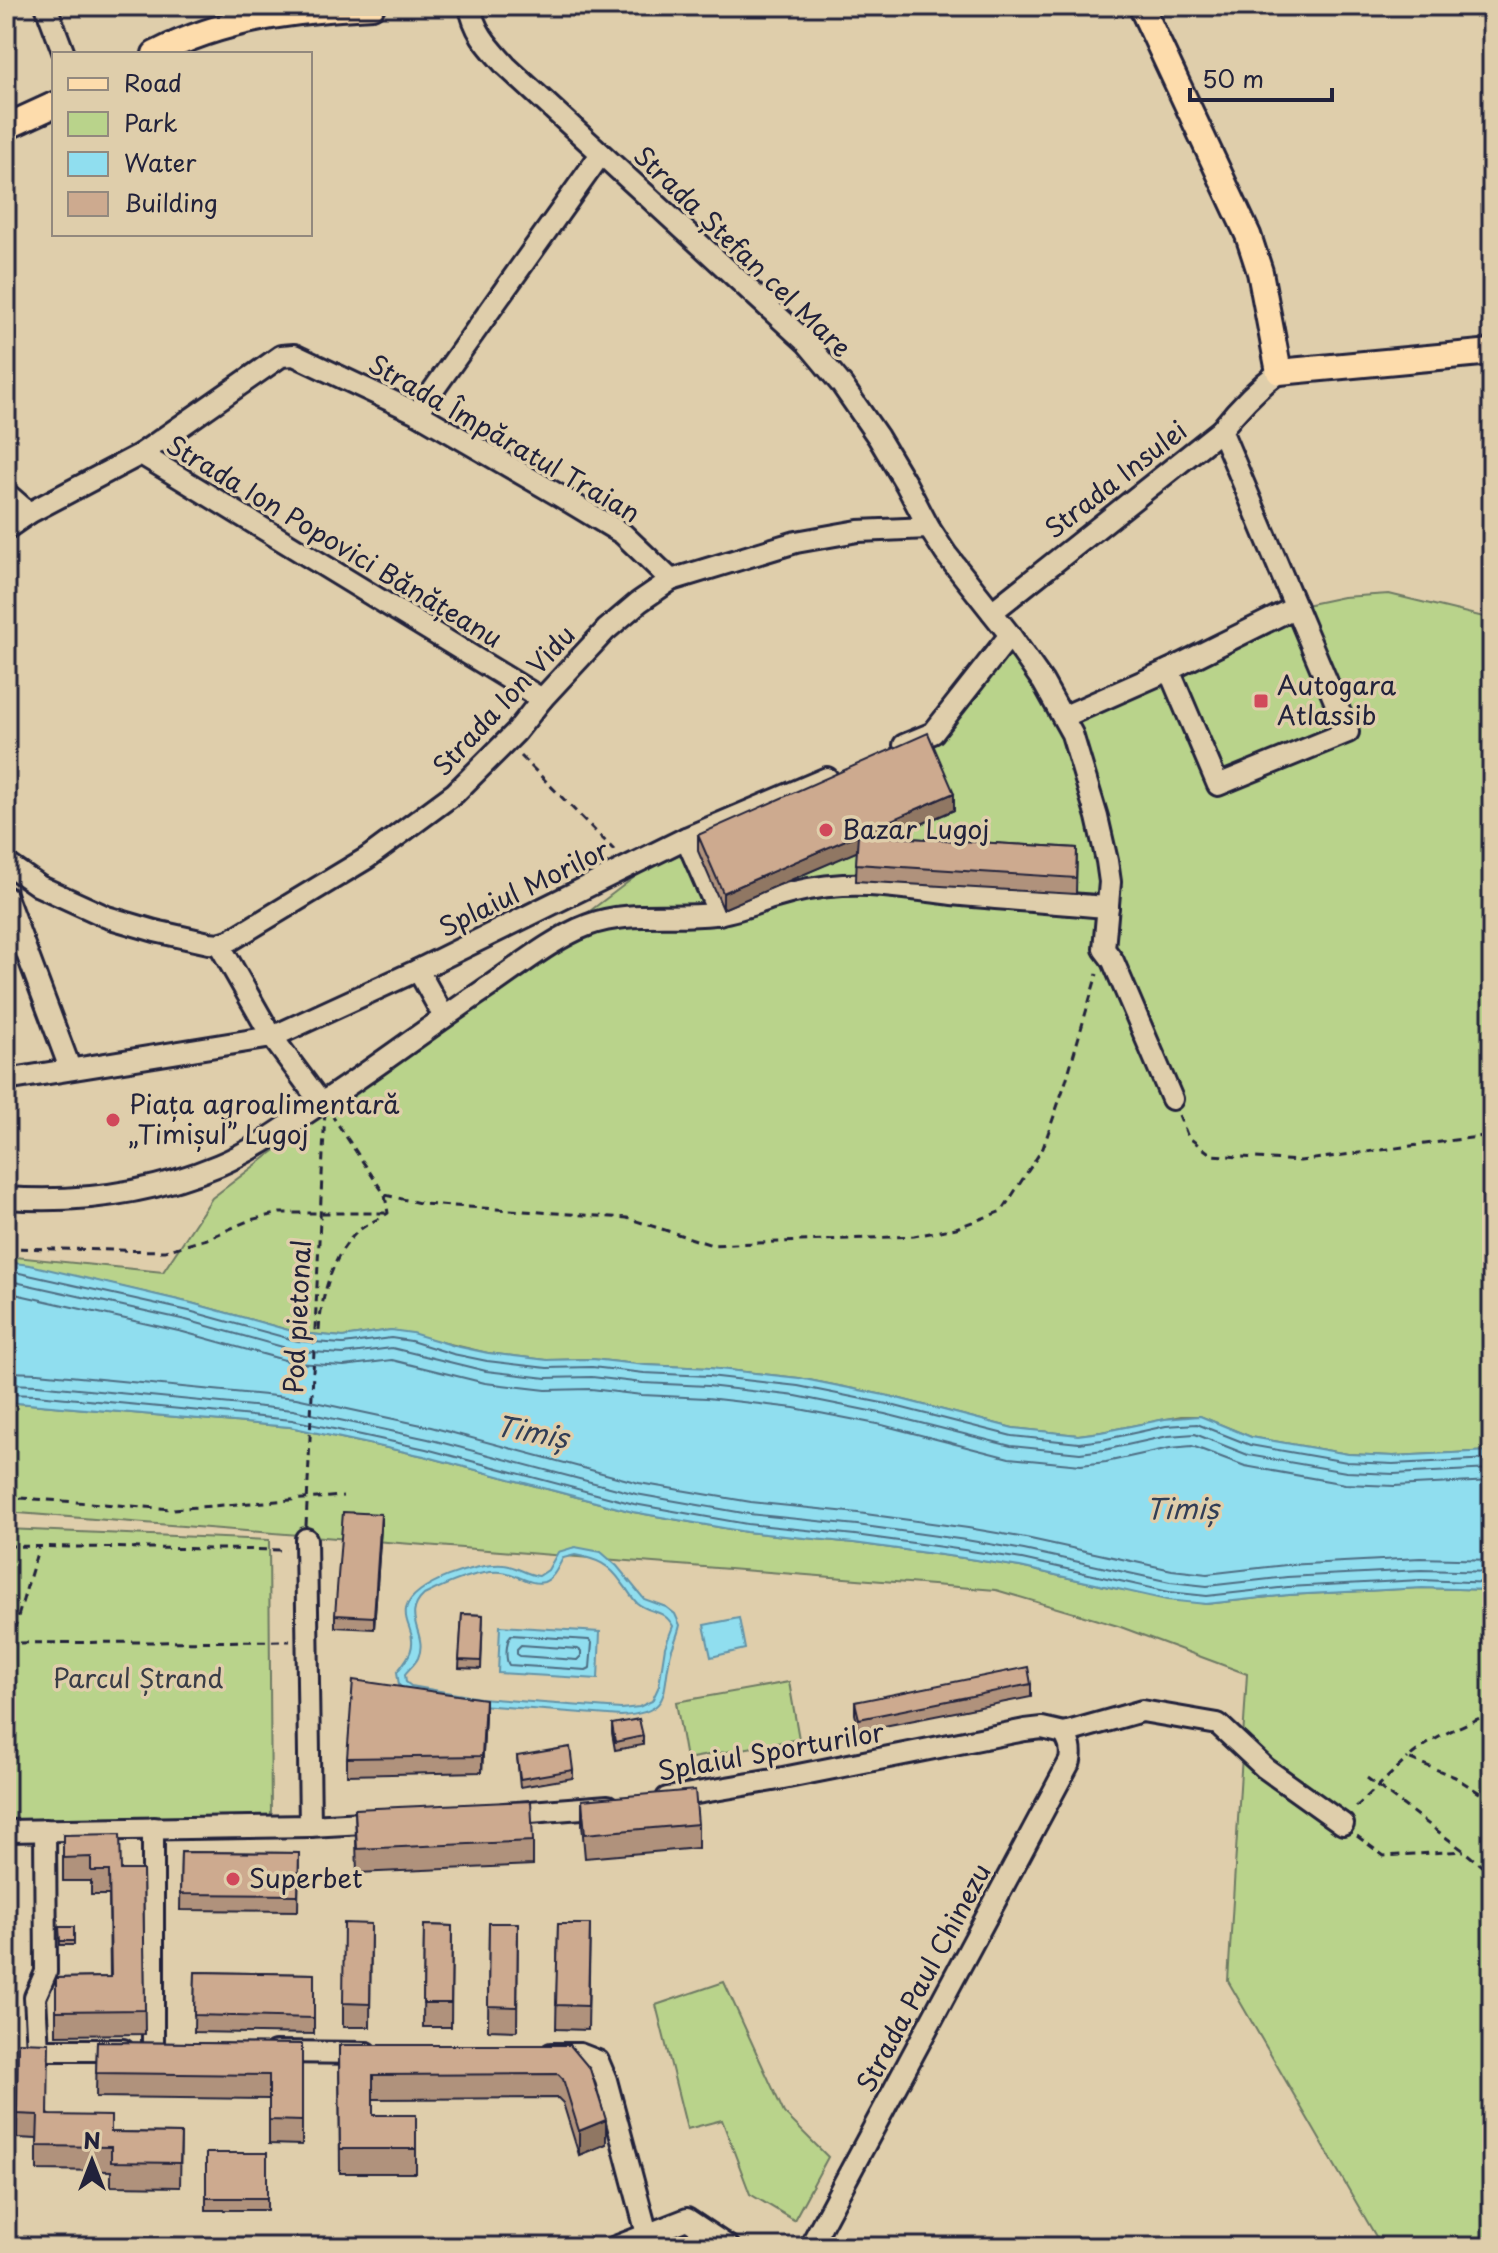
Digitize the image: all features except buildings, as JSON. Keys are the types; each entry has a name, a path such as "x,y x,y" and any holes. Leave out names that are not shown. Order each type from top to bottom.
{"main road":[{"path":"160,52 198,35 258,17 372,6"},
{"path":"1141,6 1248,235 1260,272 1279,372 1492,352"},
{"path":"6,127 52,106"}],"street":[{"path":"46,6 63,52"},
{"name":"Strada Ștefan cel Mare","path":"470,6 479,35 491,50 807,343 842,385 878,437 946,554 1043,682 1072,734 1097,817 1110,882 1104,949"},
{"path":"417,413 601,154"},
{"name":"Strada Împăratul Traian","path":"141,454 281,356 294,355 417,413 623,534 671,580"},
{"path":"1221,430 1250,395 1279,372"},
{"name":"Strada Insulei","path":"992,612 1221,430 1348,732 1218,785 1169,670"},
{"path":"6,529 29,513 141,454"},
{"name":"Strada Ion Popovici Bănățeanu","path":"141,454 542,699"},
{"path":"6,493 29,513"},
{"name":"Strada Ion Vidu","path":"219,944 231,940 367,858 455,793 516,732 606,630 671,580 796,542 858,531 929,528"},
{"path":"1063,717 1169,670 1296,607"},
{"path":"889,751 933,733 1010,635"},
{"name":"Splaiul Morilor","path":"6,1080 272,1037 418,970 686,838 846,770"},
{"path":"686,838 719,914"},
{"path":"6,863 39,886 107,917 219,944 272,1037 323,1107"},
{"path":"24,877 6,895 68,1063"},
{"path":"6,1198 101,1197 183,1178 220,1164 323,1107 327,1101 444,1017 557,942 590,925 616,918 719,914 787,894 842,885 1108,907"},
{"path":"575,893 590,925"},
{"path":"1104,949 1113,961 1172,1099"},
{"path":"418,970 444,1017"},
{"path":"306,1539 310,1826"},
{"path":"1064,1733 1142,1711 1218,1724 1265,1768 1343,1824"},
{"name":"Splaiul Sporturilor","path":"482,1815 598,1807 707,1793 1025,1730 1042,1728 1064,1733"},
{"name":"Strada Paul Chinezu","path":"810,2247 1070,1761 1069,1741 1064,1733"},
{"path":"6,1831 310,1826 395,1821"},
{"path":"45,1830 46,1972 35,1997 38,2050 161,2050 153,1828"},
{"path":"249,2051 391,2053"},
{"path":"533,2054 580,2054 598,2061 606,2080 647,2234"},
{"path":"615,2247 687,2219 729,2247"}],"path":[{"path":"516,750 614,850"},
{"path":"385,1195 424,1204 627,1218 712,1245 914,1236 956,1228 1002,1211 1043,1148 1104,949"},
{"path":"1172,1099 1188,1137 1212,1155 1300,1161 1492,1135"},
{"name":"Pod pietonal","path":"306,1539 323,1107"},
{"path":"335,1121 385,1195 388,1213"},
{"path":"6,1248 165,1251 207,1239 250,1220 280,1213 388,1213"},
{"path":"319,1330 320,1309 332,1270 355,1233 388,1213"},
{"path":"6,1497 172,1509 343,1496"},
{"path":"6,1546 306,1539"},
{"path":"6,1657 39,1546"},
{"path":"9,1643 307,1641"},
{"path":"1464,1851 1384,1856 1343,1824 1355,1808 1421,1747 1492,1713"},
{"path":"1408,1758 1455,1777 1492,1801"},
{"path":"1367,1778 1492,1875"}],"green space":[{"path":"1389,594 1492,619 1492,1451 1393,1456 1348,1454 1251,1437 1200,1416 1181,1416 1078,1435 1013,1428 889,1396 799,1378 592,1359 547,1360 488,1353 391,1330 343,1337 299,1333 191,1303 6,1262 6,1256 163,1272 212,1198 686,838 933,733 1010,635 1063,716 1296,607 1343,597"},
{"path":"6,1402 290,1427 424,1456 633,1512 746,1532 854,1543 1020,1567 1113,1588 1206,1604 1288,1595 1422,1588 1492,1590 1492,2247 1382,2247 1228,1981 1247,1674 1118,1626 996,1590 6,1512"},
{"name":"Parcul Ștrand","path":"6,1529 269,1540 271,1817 6,1820"},
{"path":"789,1682 799,1739 686,1759 676,1702"},
{"path":"724,1982 784,2113 828,2157 794,2220 750,2194 722,2120 687,2129 656,2005"}],"water":[{"name":"Timiș","path":"6,1262 191,1303 299,1333 343,1337 391,1330 488,1353 547,1360 592,1359 799,1378 889,1396 1013,1428 1078,1435 1165,1419 1200,1416 1251,1437 1348,1454 1393,1456 1492,1451 1492,1590 1422,1588 1288,1595 1206,1604 1167,1600 1020,1567 854,1543 746,1532 633,1512 424,1456 290,1427 6,1402"},
{"path":"575,1547 601,1552 644,1599 675,1614 680,1625 663,1696 658,1704 638,1714 621,1716 479,1705 408,1693 399,1685 397,1672 412,1646 406,1609 420,1591 448,1576 493,1565 508,1566 539,1576 548,1570 558,1552","holes":["575,1555 607,1567 637,1603 665,1616 673,1626 665,1647 659,1686 652,1701 639,1707 621,1709 480,1698 411,1686 406,1682 405,1674 417,1660 420,1649 414,1611 424,1595 483,1573 507,1573 544,1582 553,1575 563,1558"]},
{"path":"739,1618 745,1649 711,1657 704,1625"},
{"path":"500,1626 600,1632 598,1679 498,1673"}],"place":[{"name":"Autogara Atlassib","path":"1261,701"},
{"name":"Bazar Lugoj","path":"826,830"},
{"name":"Piața agroalimentară „Timișul” Lugoj","path":"113,1120"},
{"name":"Superbet","path":"233,1879"}]}
